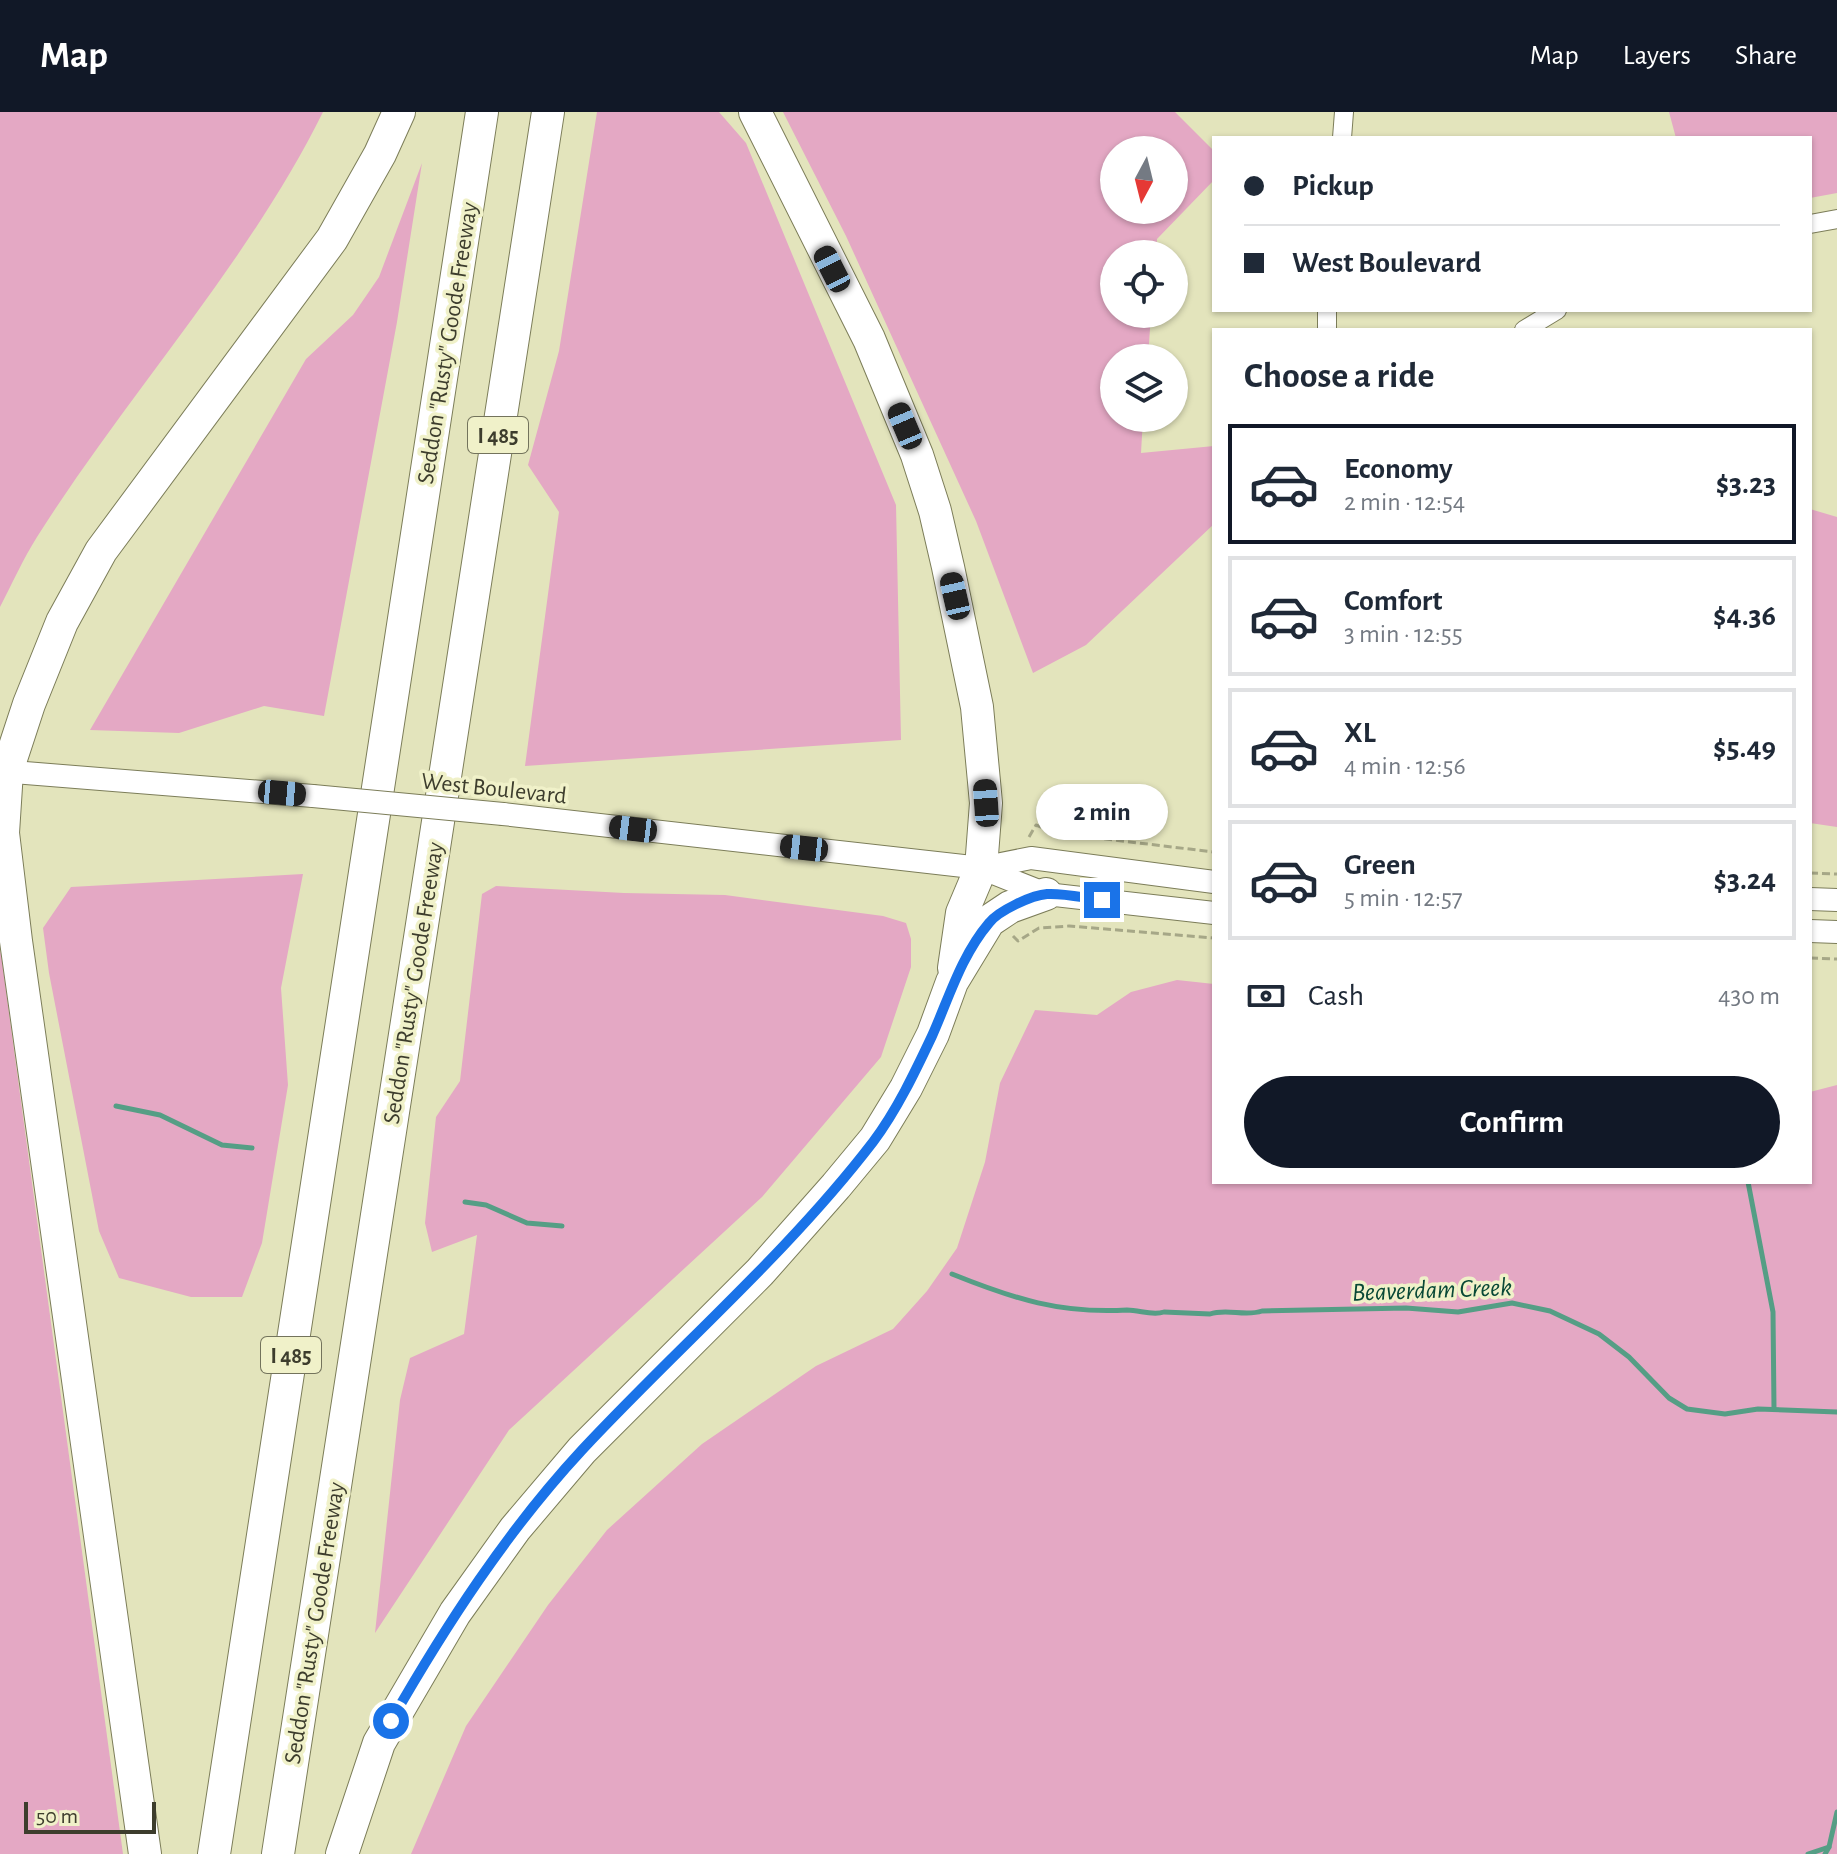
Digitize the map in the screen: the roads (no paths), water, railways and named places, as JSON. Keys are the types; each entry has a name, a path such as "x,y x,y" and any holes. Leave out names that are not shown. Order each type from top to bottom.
{"highway":[{"path":"145,1854 16,941 3,833 3,771 62,622 101,551 332,239 380,154 399,112"},
{"name":"Seddon \"Rusty\" Goode Freeway","path":"214,1854 482,112"},
{"name":"Seddon \"Rusty\" Goode Freeway","path":"278,1854 548,112"},
{"path":"755,112 869,339 917,455 935,511 968,654 977,707 986,803 981,868 962,913 952,982"},
{"path":"342,1854 379,1743 455,1613 515,1529 582,1450 798,1231 875,1139 906,1088 933,1034 952,982 989,921 1010,907 1046,894"}],"street":[{"path":"1342,136 1344,112"},
{"path":"1812,224 1837,219"},
{"path":"1527,328 1554,312"},
{"name":"West Boulevard","path":"3,771 503,814 981,868 1046,894 1212,913"},
{"name":"West Boulevard","path":"981,868 1031,858 1212,882"},
{"path":"1812,899 1837,900"},
{"path":"1812,931 1837,932"}],"waterway":[{"name":"Beaverdam Creek","path":"116,1106 160,1115 222,1145 252,1148"},
{"path":"1748,1184 1773,1312 1774,1409"},
{"name":"Beaverdam Creek","path":"465,1202 486,1205 527,1223 562,1226"},
{"name":"Beaverdam Creek","path":"952,1274 1038,1303 1081,1310 1210,1314 1406,1308 1458,1312 1512,1303 1550,1311 1599,1334 1629,1357 1669,1398 1687,1409 1725,1414 1758,1409 1837,1412"},
{"path":"1825,1854 1837,1812"},
{"path":"1808,1854 1829,1847"}]}
